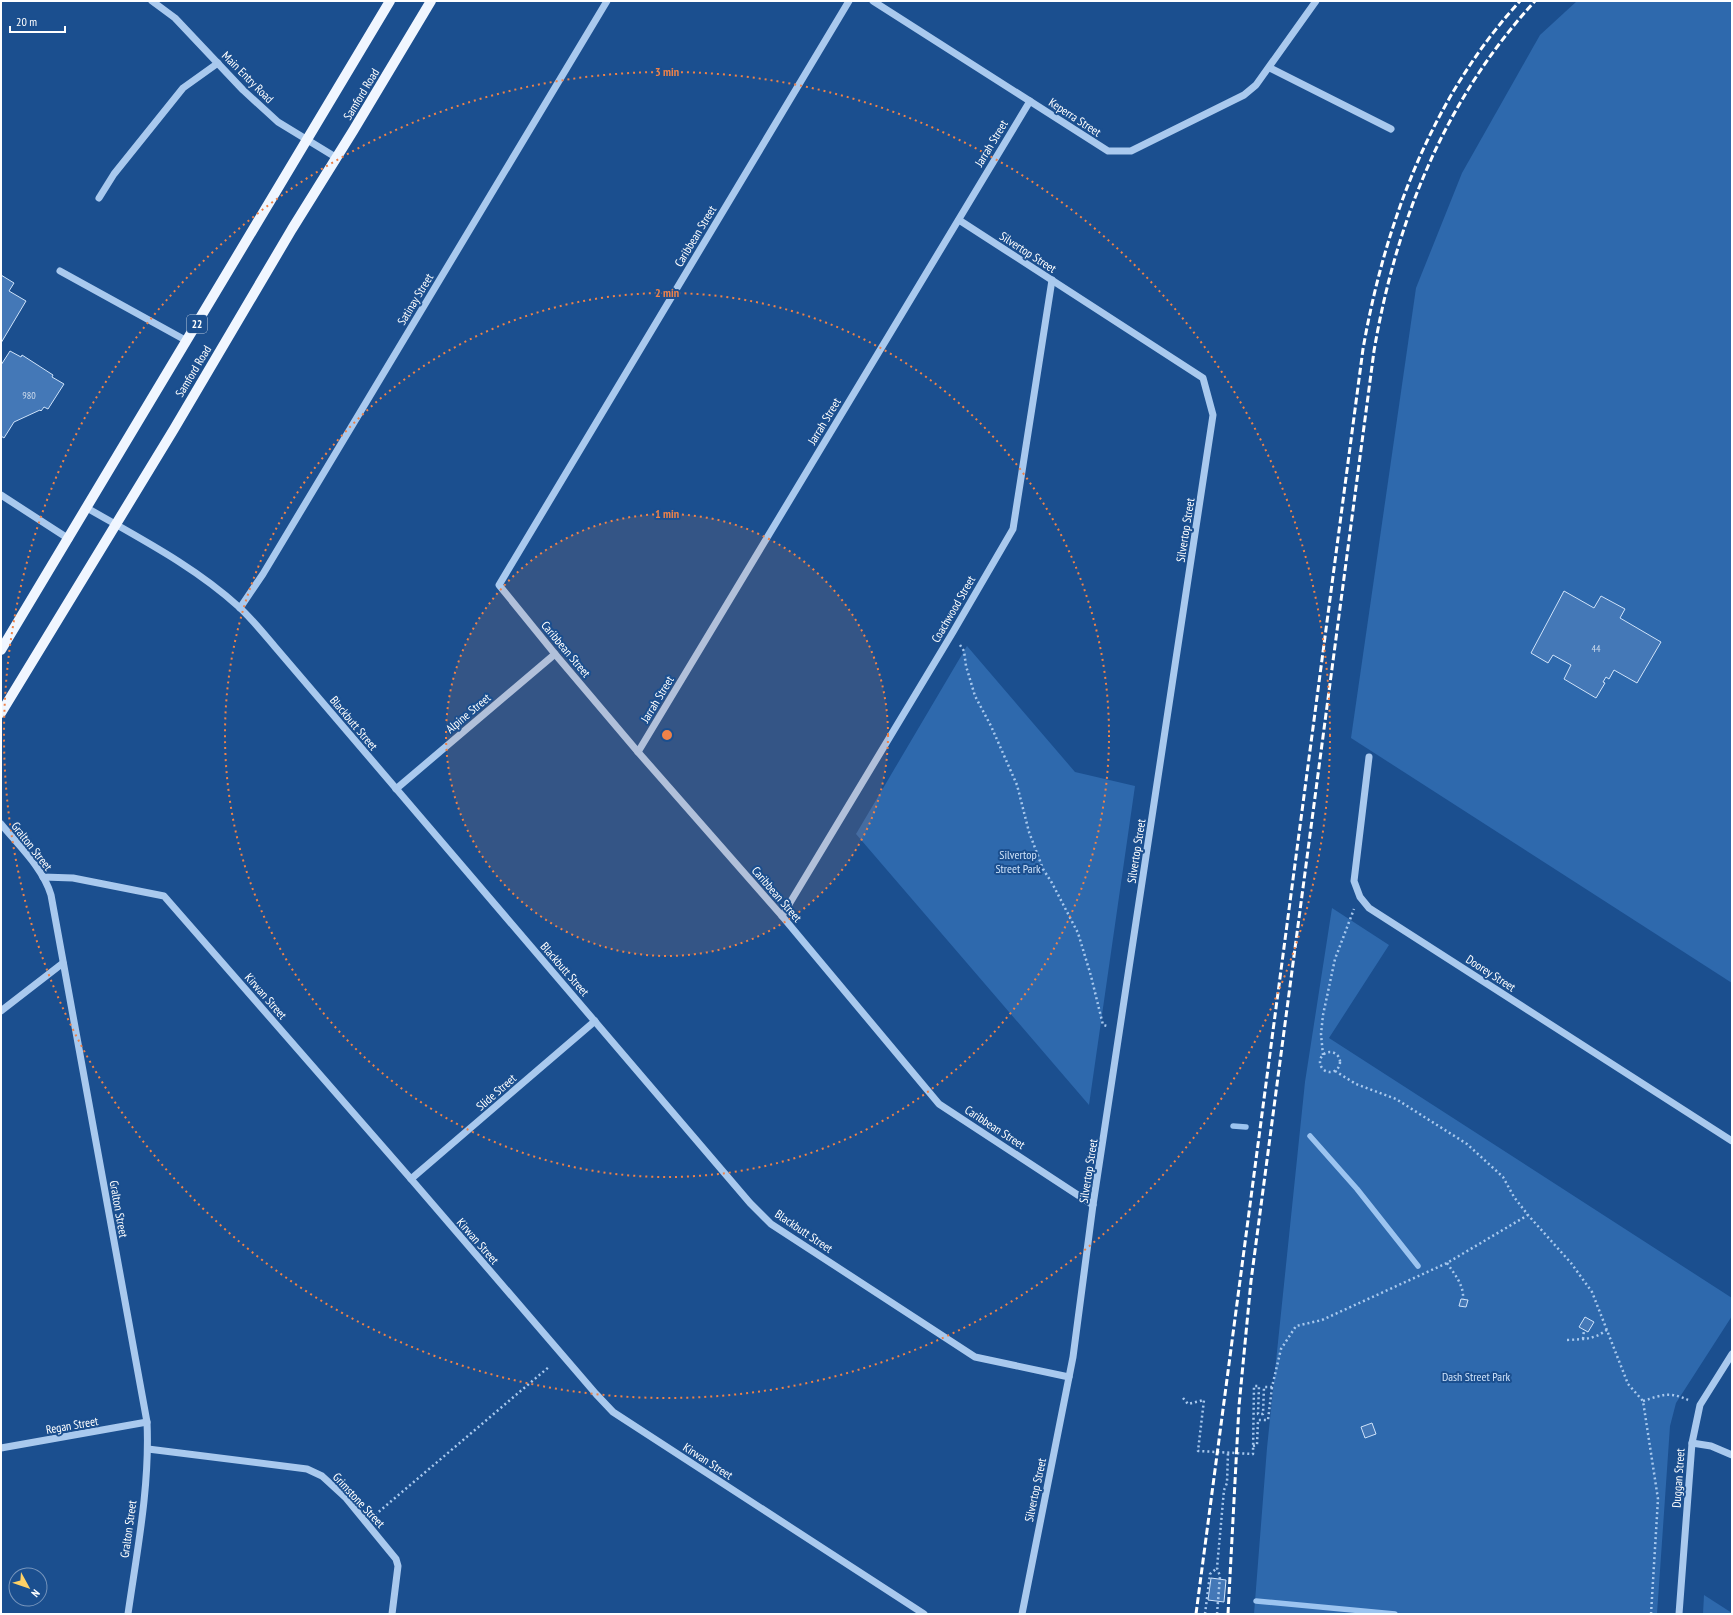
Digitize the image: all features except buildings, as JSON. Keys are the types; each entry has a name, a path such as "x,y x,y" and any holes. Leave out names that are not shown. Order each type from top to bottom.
{"main road":[{"name":"Samford Road","path":"1,650 88,508 390,1"},
{"name":"Samford Road","path":"1,713 431,1"}],"street":[{"name":"Main Entry Road","path":"152,1 175,18 243,90 278,122 337,158"},
{"name":"Satinay Street","path":"240,608 263,574 608,1"},
{"name":"Caribbean Street","path":"849,1 499,585 638,752 782,916 939,1104 1093,1205"},
{"name":"Keperra Street","path":"873,1 1108,151 1131,151 1244,95 1256,85 1270,68 1316,1"},
{"path":"98,198 114,174 183,88 218,63"},
{"path":"1270,68 1391,129"},
{"name":"Jarrah Street","path":"638,752 1030,101"},
{"name":"Silvertop Street","path":"959,220 1203,378 1214,415 1093,1205 1069,1377 1022,1614"},
{"path":"60,271 187,341"},
{"name":"Coachwood Street","path":"782,916 953,632 1013,529 1052,280"},
{"path":"1,495 69,539"},
{"name":"Blackbutt Street","path":"88,508 210,583 240,608 750,1203 771,1224 976,1357 1069,1377"},
{"name":"Alpine Street","path":"396,789 555,654"},
{"name":"Doorey Street","path":"1369,757 1354,881 1360,897 1369,908 1732,1141"},
{"name":"Gralton Street","path":"1,824 37,867 51,895 146,1422 148,1449 143,1506 128,1614"},
{"name":"Kirwan Street","path":"43,877 73,878 164,896 613,1412 924,1614"},
{"path":"1,1011 63,963"},
{"name":"Slide Street","path":"411,1179 595,1021"},
{"name":"Duggan Street","path":"1679,1614 1692,1443 1700,1405 1732,1354"},
{"name":"Regan Street","path":"1,1448 146,1422"},
{"path":"1692,1443 1711,1446 1732,1456"},
{"name":"Grimstone Street","path":"148,1449 307,1469 322,1476 346,1498 396,1559 398,1566 392,1614"}],"path":[{"path":"953,632 964,652 966,666 975,696 991,726 1017,786 1029,832 1043,869 1078,933 1104,1025 1108,1026"},
{"path":"1360,897 1336,959 1323,1015 1321,1034 1323,1055 1320,1061 1322,1068 1328,1072 1335,1071 1356,1084 1396,1099 1467,1144 1503,1177 1514,1197 1571,1263 1592,1292 1608,1329 1628,1384 1643,1401 1658,1499 1651,1614"},
{"path":"1323,1055 1329,1052 1337,1055 1340,1064 1335,1071"},
{"path":"1253,1446 1257,1446 1258,1420 1268,1420 1272,1387 1281,1349 1296,1326 1322,1320 1447,1264 1528,1215"},
{"path":"1447,1264 1460,1282 1464,1291 1463,1299"},
{"path":"1567,1340 1599,1336 1608,1329"},
{"path":"1583,1339 1584,1330"},
{"path":"373,1516 550,1366"},
{"path":"1183,1398 1188,1404 1204,1400 1198,1451 1253,1454 1254,1386 1259,1386 1258,1414 1263,1414 1264,1386 1272,1387"},
{"path":"1643,1401 1661,1395 1675,1394 1689,1400"},
{"path":"1218,1614 1220,1576 1217,1568 1224,1490 1227,1483 1228,1453"},
{"path":"1205,1614 1210,1574 1217,1568"}],"green space":[{"path":"1577,1 1732,1 1732,983 1351,738 1416,288 1462,173 1540,35"},
{"name":"Silvertop Street Park","path":"967,646 1075,772 1135,786 1089,1105 856,834"},
{"name":"Dash Street Park","path":"1332,908 1389,945 1329,1038 1732,1298 1732,1316 1676,1403 1670,1426 1657,1614 1254,1614 1267,1448 1305,1082"},
{"path":"1704,1595 1732,1613 1732,1614 1703,1614"}],"waterway":[{"path":"1233,1126 1246,1127"},
{"path":"1310,1136 1357,1189 1418,1266"},
{"path":"1256,1601 1395,1614"}],"railway":[{"path":"1196,1614 1363,349 1372,302 1384,255 1399,209 1437,120 1461,78 1489,38 1520,1"},
{"path":"1228,1614 1239,1406 1251,1281 1374,351 1396,255 1411,209 1429,164 1450,121 1475,79 1503,39 1535,1"}]}
